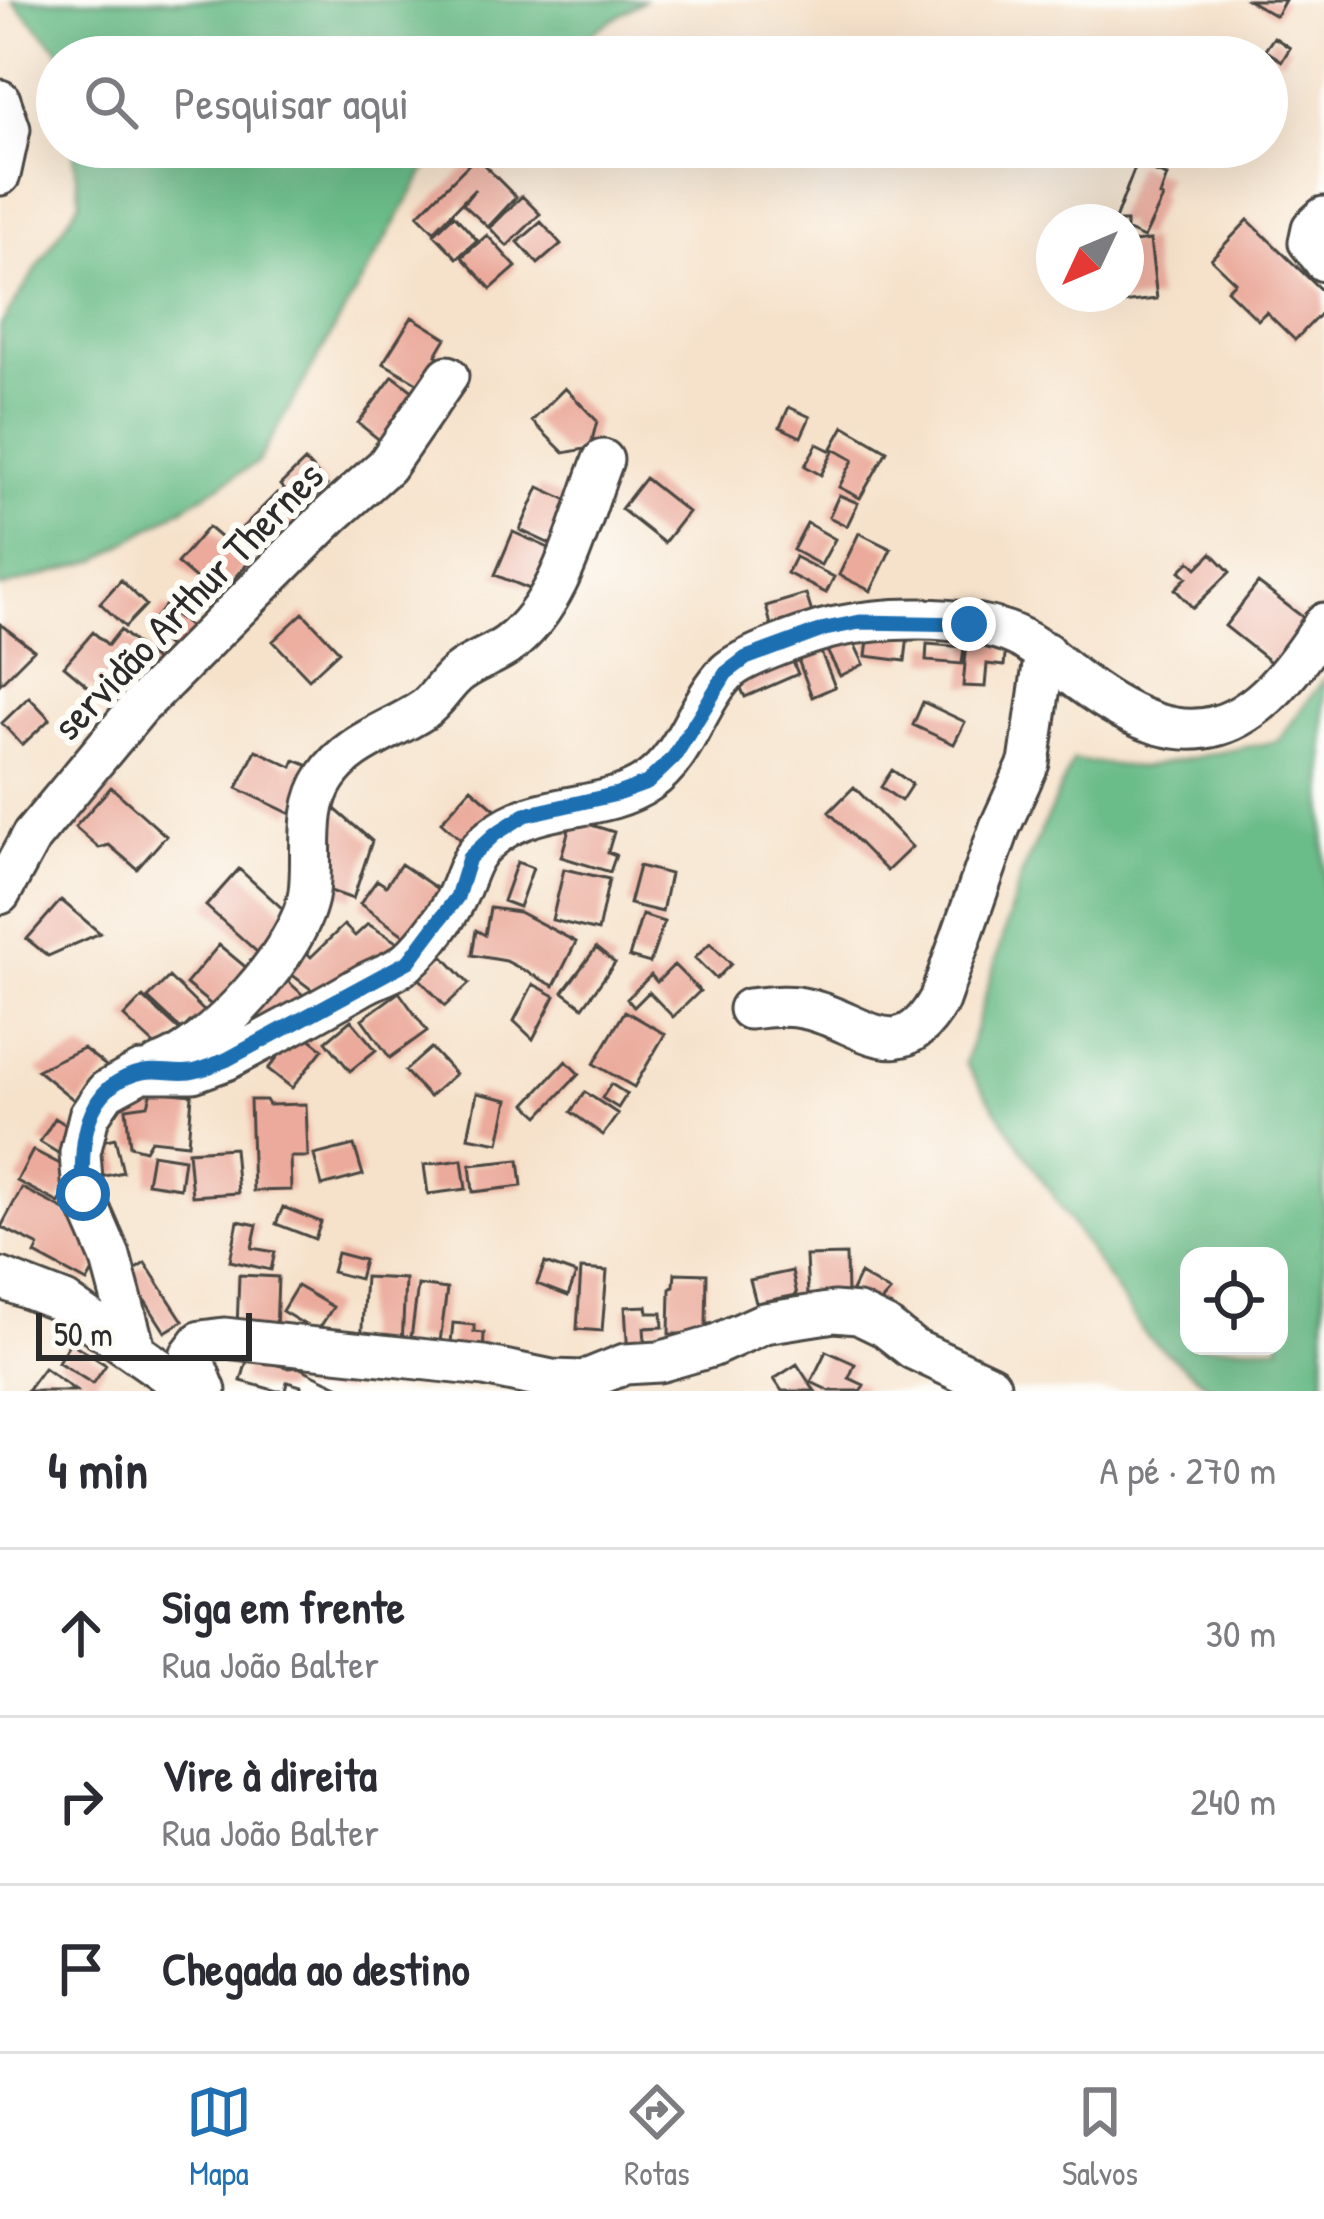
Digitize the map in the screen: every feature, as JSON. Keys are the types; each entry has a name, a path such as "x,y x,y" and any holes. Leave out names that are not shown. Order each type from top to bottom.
{"street":[{"path":"0,100 10,129 0,175"},
{"path":"1324,217 1312,228 1310,242 1324,261"},
{"name":"servidão Arthur Thernes","path":"0,894 31,837 139,707 386,466 448,376"},
{"path":"135,1349 110,1256 83,1194 80,1153 88,1116 106,1091 180,1059 220,1025 269,969 300,923 309,894 313,808 329,772 347,752 427,708 458,672 509,644 548,602 603,460"},
{"path":"141,1072 194,1072 226,1060 409,961 457,897 469,858 495,834 525,815 647,783 674,757 726,673 746,658 825,629 860,622 969,624 1008,632 1046,652 1080,682 1135,717 1169,730 1198,732 1252,709 1292,674 1324,623"},
{"path":"749,1009 785,1005 807,1009 870,1036 894,1040 928,1020 1029,763 1046,652"},
{"path":"0,1278 65,1303 191,1391"},
{"path":"0,1310 65,1303"},
{"path":"206,1391 190,1354 201,1341 224,1338 583,1381 625,1364 659,1362 711,1347 764,1323 834,1312 858,1314 913,1349 990,1385"}],"green space":[{"path":"12,0 644,0 587,36 46,36"},
{"path":"76,168 427,168 258,462 98,560 0,588 0,326 80,201"},
{"path":"1324,679 1324,1391 1215,1391 1146,1336 965,1063 1021,876 1073,760 1140,768 1278,741"}],"building":[{"path":"1248,0 1285,0 1276,16"},
{"path":"465,168 487,168 516,197 488,227 463,204 475,189 434,231 418,215"},
{"path":"1135,168 1167,176 1163,198 1144,238 1144,204 1121,204"},
{"path":"522,196 540,214 507,246 490,228"},
{"path":"454,215 477,240 457,258 434,234"},
{"path":"1248,220 1324,293 1324,310 1295,340 1266,312 1258,320 1227,290 1235,282 1211,259"},
{"path":"541,222 561,244 538,264 518,242"},
{"path":"487,235 516,267 491,289 462,257"},
{"path":"1150,240 1157,299 1144,300 1144,241"},
{"path":"412,317 446,338 436,355 443,360 426,388 383,363"},
{"path":"393,376 418,395 382,442 358,423"},
{"path":"565,388 597,421 590,448 564,453 532,421"},
{"path":"789,407 810,417 801,437 780,427"},
{"path":"844,426 887,451 860,498 839,487 853,460 832,448"},
{"path":"817,444 833,452 821,475 805,466"},
{"path":"305,461 327,485 303,509 280,485"},
{"path":"645,478 688,512 664,543 621,509"},
{"path":"539,487 576,504 557,547 520,530"},
{"path":"277,493 307,524 269,560 240,530"},
{"path":"839,495 858,503 847,526 829,517"},
{"path":"807,523 835,539 821,565 793,550"},
{"path":"208,527 249,562 218,598 177,563"},
{"path":"513,532 560,553 542,594 495,575"},
{"path":"859,533 891,549 871,591 839,575"},
{"path":"1212,553 1230,572 1193,608 1175,589 1187,577 1180,571 1190,561 1197,568"},
{"path":"795,557 834,577 826,593 787,573"},
{"path":"121,580 146,605 125,627 100,603"},
{"path":"1258,583 1317,628 1283,672 1225,626"},
{"path":"806,594 812,613 771,625 766,606"},
{"path":"165,606 200,636 181,658 147,628"},
{"path":"303,613 339,651 309,679 273,641"},
{"path":"0,624 34,650 0,684"},
{"path":"120,630 158,663 139,686 120,671 100,696 64,666 93,632 108,645"},
{"path":"869,631 908,635 905,661 866,656"},
{"path":"849,633 864,664 840,676 824,645"},
{"path":"967,642 1006,646 1004,666 987,664 985,687 963,686"},
{"path":"927,644 964,647 962,664 926,661"},
{"path":"818,645 835,687 812,697 796,654"},
{"path":"791,657 798,674 745,697 737,680"},
{"path":"29,697 50,719 22,745 2,723"},
{"path":"923,702 965,722 954,744 913,725"},
{"path":"256,750 292,767 295,760 314,768 291,814 237,788"},
{"path":"892,770 912,784 901,801 881,787"},
{"path":"111,787 166,836 137,869 109,845 99,848 75,827"},
{"path":"854,787 912,847 887,871 829,812"},
{"path":"471,788 501,814 470,848 441,822"},
{"path":"329,804 372,841 353,899 322,888"},
{"path":"572,819 614,832 608,852 616,855 610,872 561,857"},
{"path":"517,862 533,868 519,907 503,901"},
{"path":"401,864 442,892 409,939 360,904 377,880 386,886"},
{"path":"639,866 670,874 662,912 629,904"},
{"path":"239,869 296,921 266,960 206,906"},
{"path":"564,869 609,879 598,931 552,920"},
{"path":"61,900 100,933 48,956 27,939"},
{"path":"490,908 519,912 576,942 554,986 506,961 472,955 476,930 485,935"},
{"path":"642,915 664,922 650,963 629,957"},
{"path":"368,924 398,943 320,996 279,965 299,945 311,957 344,925 355,936"},
{"path":"710,943 731,964 716,979 695,958"},
{"path":"219,945 254,974 221,1013 186,984"},
{"path":"596,948 615,963 583,1007 563,992"},
{"path":"443,956 469,984 445,1006 419,978"},
{"path":"674,965 700,991 673,1017 649,992 634,1007 627,999 651,975 657,982"},
{"path":"279,973 303,995 283,1015 277,1010 258,1029 241,1012"},
{"path":"169,977 209,1016 197,1028 190,1022 182,1030 148,998"},
{"path":"533,984 555,996 533,1039 514,1021"},
{"path":"399,992 427,1031 390,1058 362,1019"},
{"path":"143,997 180,1031 161,1051 124,1017"},
{"path":"625,1011 665,1034 634,1087 594,1064"},
{"path":"351,1020 376,1050 350,1071 326,1041"},
{"path":"299,1030 323,1049 292,1088 268,1069"},
{"path":"83,1048 110,1069 80,1105 37,1070"},
{"path":"431,1048 455,1074 429,1097 405,1071"},
{"path":"566,1061 579,1074 539,1116 526,1104"},
{"path":"611,1084 627,1094 618,1108 602,1098"},
{"path":"152,1091 192,1095 188,1144 151,1140 145,1150 130,1146 126,1108 148,1105"},
{"path":"585,1092 618,1114 603,1135 571,1112"},
{"path":"477,1093 508,1100 499,1143 468,1137"},
{"path":"250,1100 266,1100 269,1105 306,1104 308,1157 290,1157 291,1190 253,1191"},
{"path":"55,1118 79,1133 76,1164 40,1142"},
{"path":"115,1138 123,1172 101,1177 93,1143"},
{"path":"354,1145 363,1175 322,1186 314,1155"},
{"path":"234,1148 238,1193 192,1196 188,1151"},
{"path":"33,1150 75,1172 59,1203 17,1181"},
{"path":"152,1154 184,1159 180,1188 147,1183"},
{"path":"462,1160 466,1189 428,1194 424,1165"},
{"path":"519,1160 522,1186 473,1192 470,1165"},
{"path":"22,1188 82,1219 96,1266 87,1282 35,1254 39,1246 1,1227"},
{"path":"283,1207 321,1222 315,1239 276,1224"},
{"path":"238,1221 257,1225 252,1248 275,1252 271,1270 230,1261"},
{"path":"337,1253 364,1260 359,1279 332,1272"},
{"path":"846,1255 847,1295 808,1296 806,1256"},
{"path":"145,1263 183,1321 165,1332 128,1274"},
{"path":"545,1263 576,1274 568,1296 537,1284"},
{"path":"581,1269 607,1271 602,1331 577,1329"},
{"path":"792,1271 797,1295 756,1303 750,1280"},
{"path":"675,1273 707,1274 706,1324 715,1324 714,1343 689,1334 669,1334"},
{"path":"860,1274 890,1292 881,1302 854,1301 857,1294 852,1291"},
{"path":"239,1275 278,1277 276,1332 237,1329"},
{"path":"365,1277 405,1279 402,1346 361,1344"},
{"path":"418,1285 447,1289 440,1342 411,1338"},
{"path":"297,1286 333,1307 317,1332 282,1311"},
{"path":"647,1306 648,1313 662,1313 663,1327 644,1328 646,1355 628,1356 625,1307"},
{"path":"453,1323 474,1325 474,1332 484,1333 483,1356 450,1353"},
{"path":"70,1342 106,1365 93,1384 58,1362"},
{"path":"826,1351 855,1364 849,1378 864,1385 861,1391 830,1391 811,1382"},
{"path":"248,1357 298,1367 348,1391 300,1391 301,1386 287,1382 285,1391 277,1391 241,1381"},
{"path":"797,1364 815,1391 782,1391 774,1379"},
{"path":"44,1368 76,1391 27,1391"}],"route":[{"path":"83,1194 80,1153 88,1116 106,1091 141,1072 194,1072 226,1060 409,961 457,897 469,858 495,834 525,815 647,783 674,757 726,673 746,658 825,629 860,622 969,624"}]}
